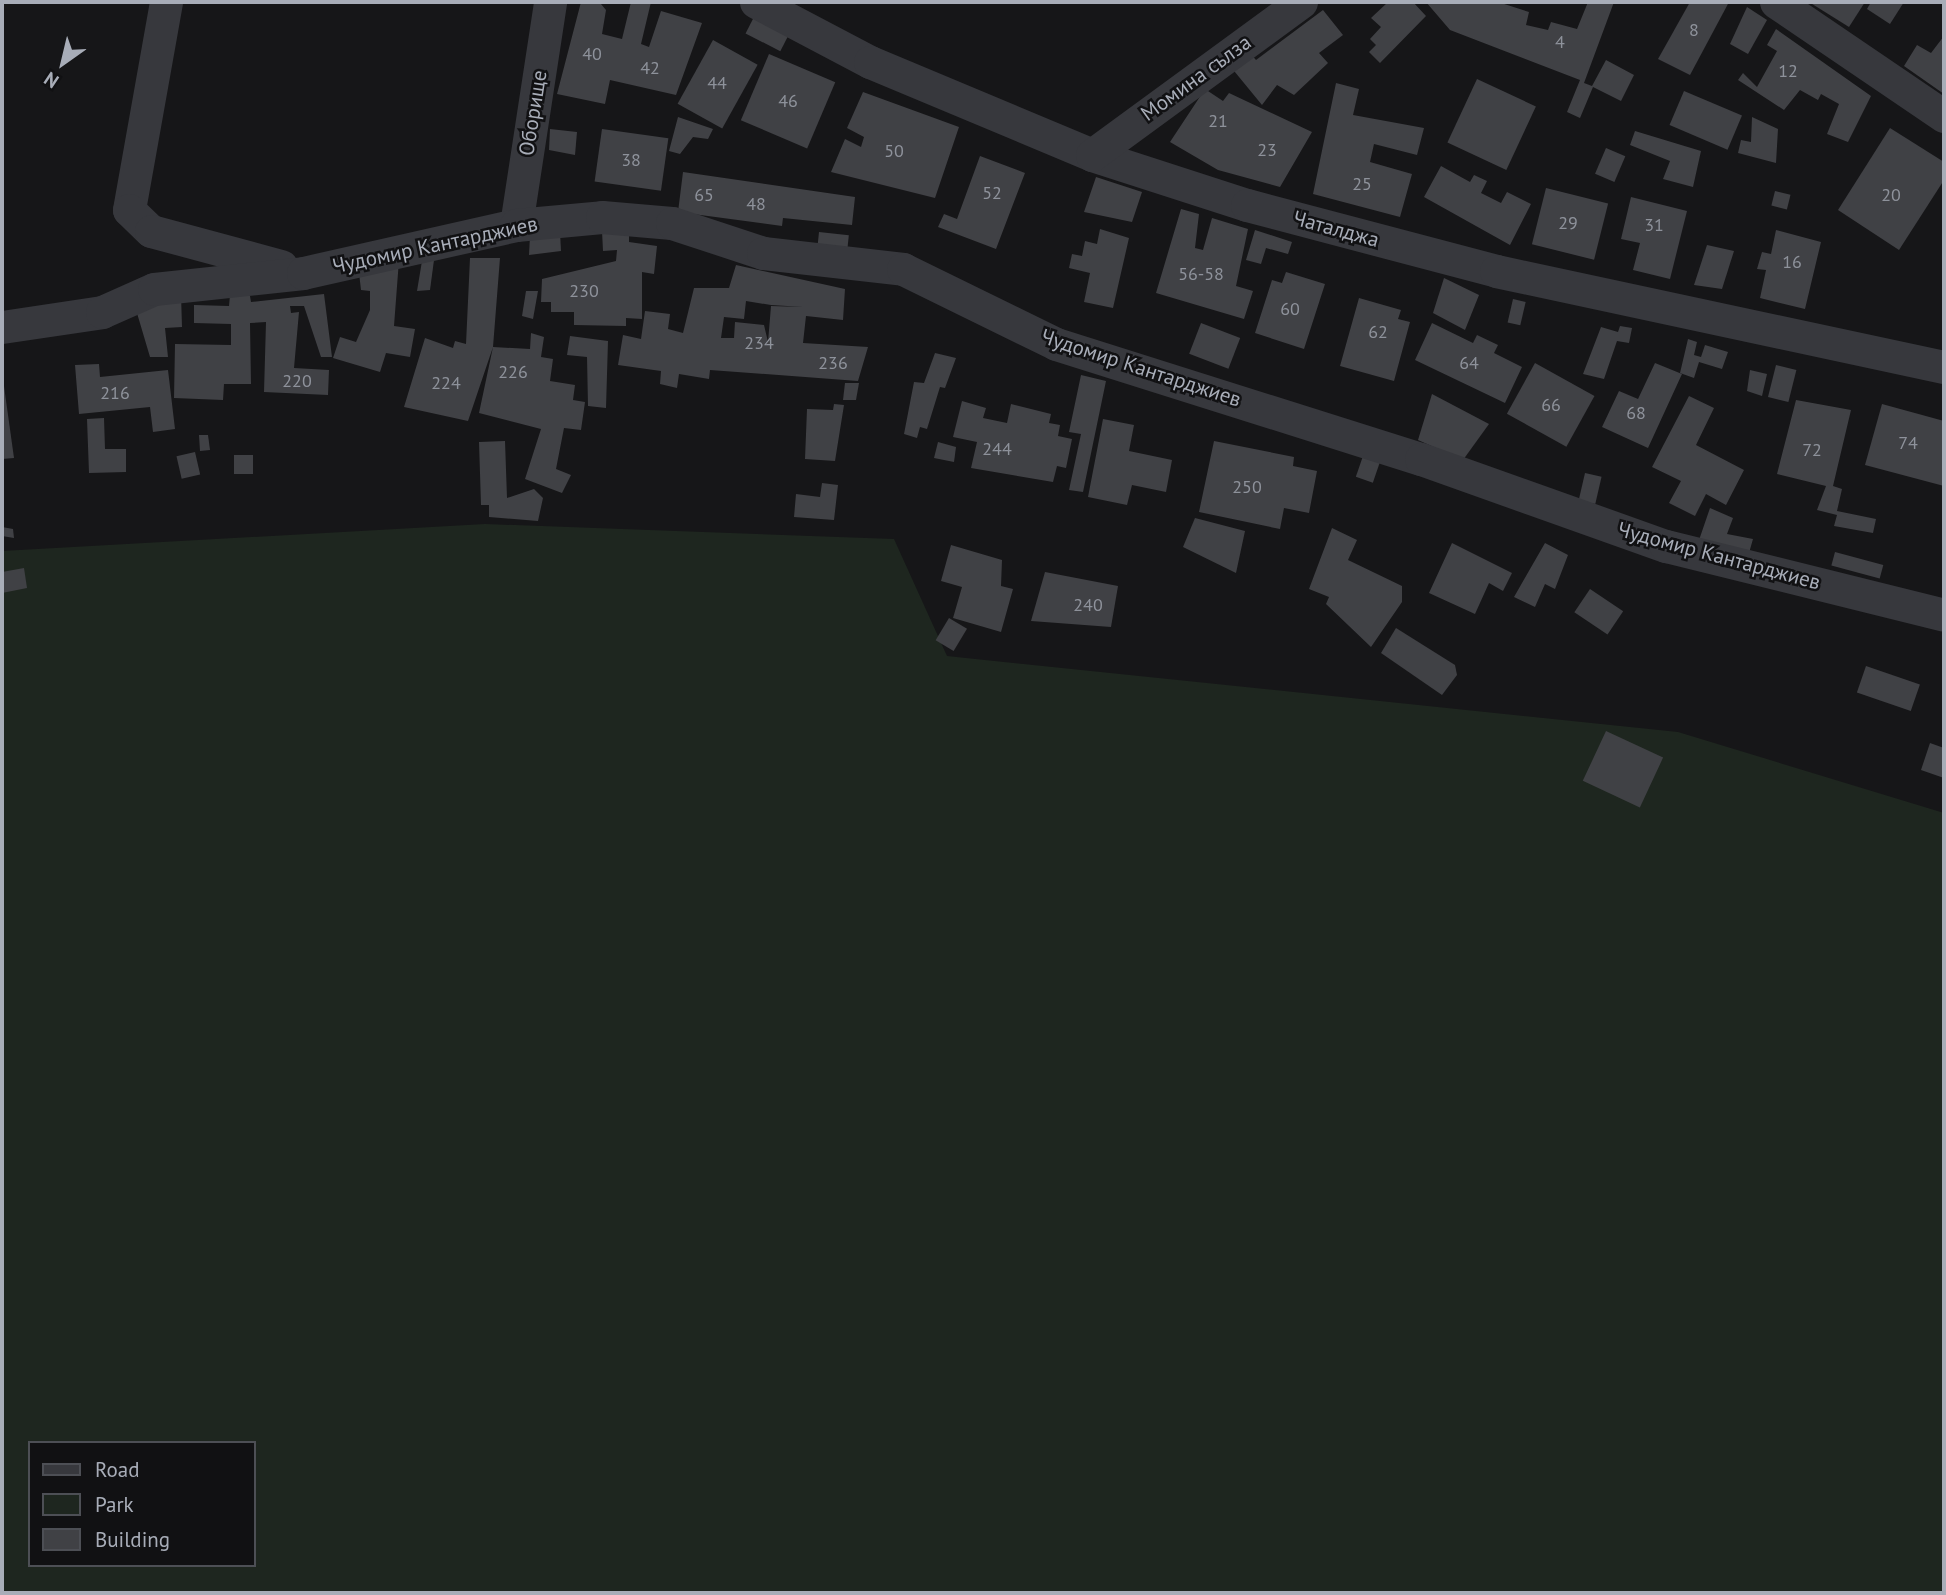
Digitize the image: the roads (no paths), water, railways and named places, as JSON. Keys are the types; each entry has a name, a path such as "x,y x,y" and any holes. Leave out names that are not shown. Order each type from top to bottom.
{"street":[{"path":"166,2 128,188 134,220 151,231 303,272"},
{"name":"Оборище","path":"516,225 551,2"},
{"name":"Чаталджа","path":"756,2 870,62 1092,155 1247,205 1496,271 1944,368"},
{"name":"Момина сълза","path":"1092,155 1301,2"},
{"path":"1776,2 1944,116"},
{"name":"Чудомир Кантарджиев","path":"2,327 102,312 154,289 303,272 516,225 602,217 672,223 763,253 902,269 1056,344 1421,459 1666,546 1944,615"}]}
